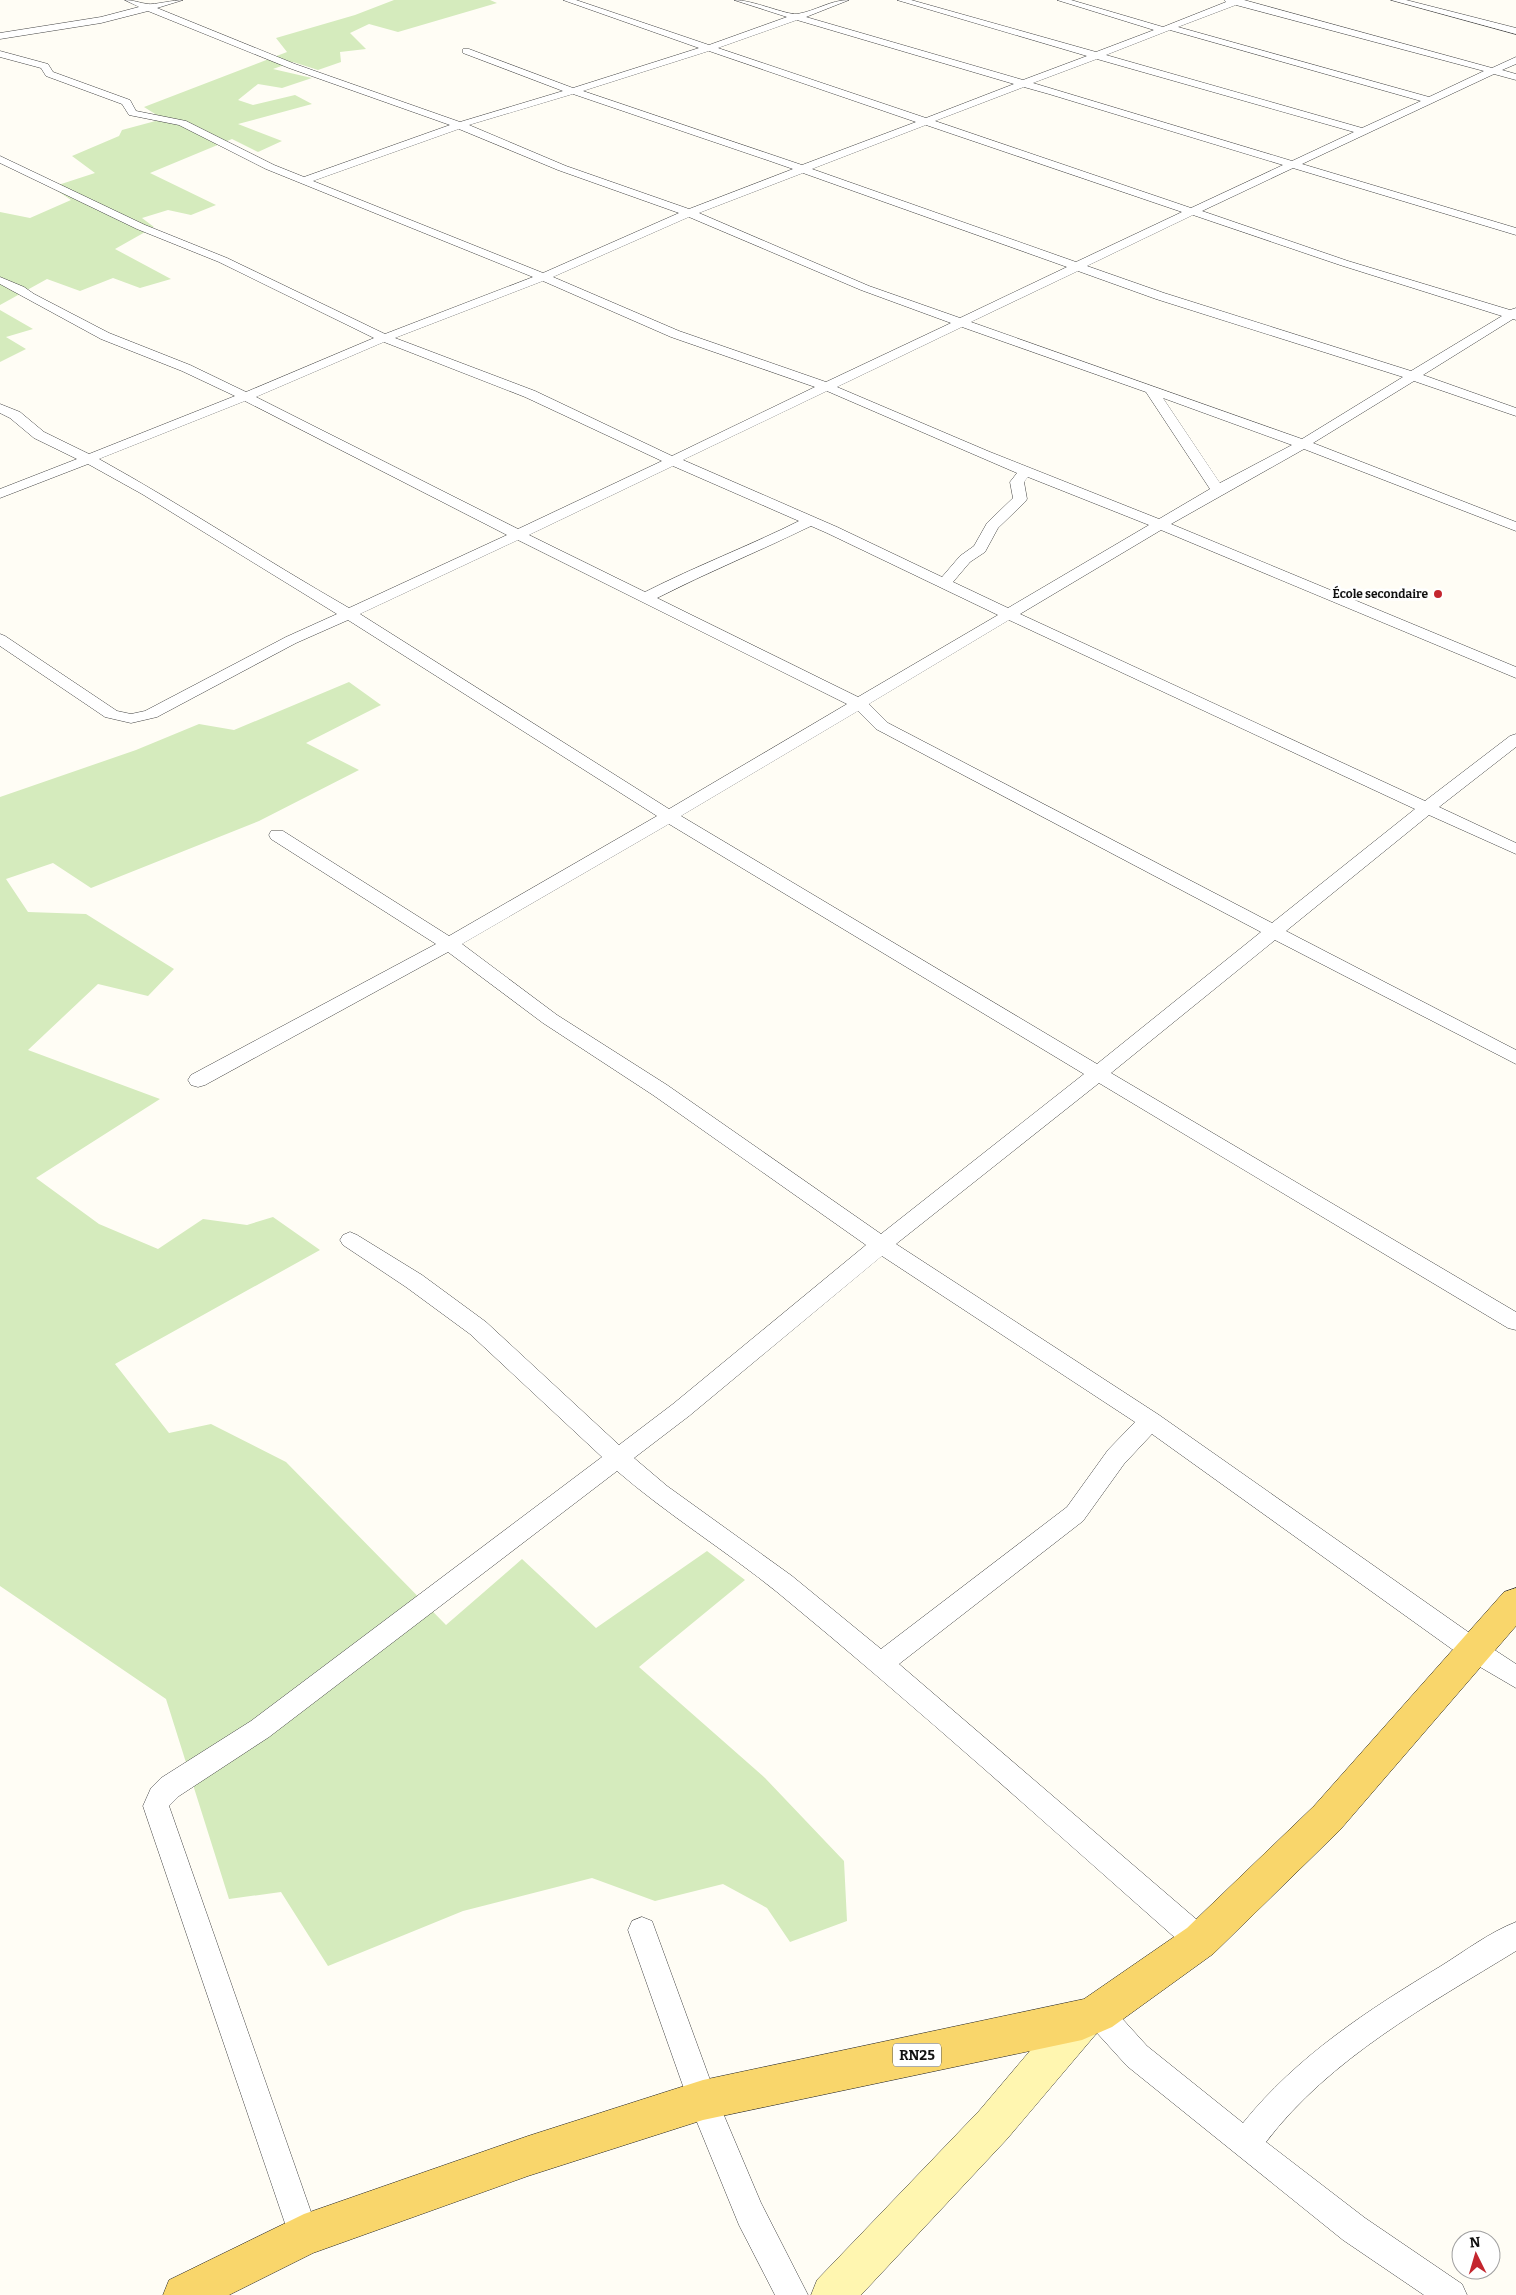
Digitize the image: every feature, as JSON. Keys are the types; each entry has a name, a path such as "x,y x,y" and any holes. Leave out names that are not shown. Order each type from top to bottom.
{"main road":[{"name":"RN25","path":"184,2295 304,2235 528,2156 703,2100 1090,2016 1200,1941 1327,1818 1472,1650 1516,1602"}],"street":[{"path":"129,0 292,66 459,125 562,168 689,213 865,288 1303,444 1516,527"},
{"path":"0,36 101,20 179,0"},
{"path":"567,0 712,47 778,72 1353,266 1515,314"},
{"path":"738,0 1516,232"},
{"path":"305,180 459,125 712,47 845,0"},
{"path":"901,0 1365,132"},
{"path":"1061,0 1429,100"},
{"path":"1395,0 1516,31"},
{"path":"0,494 246,397 384,338 543,277 689,213 1168,29 1234,1 1516,77"},
{"path":"466,51 573,91 1160,296 1414,376 1516,412"},
{"path":"0,54 23,62 45,66 49,74 126,102 133,113 182,123 240,153 543,277 570,291 675,334 827,387 1160,526 1256,563 1516,673"},
{"path":"0,639 111,714 123,720 135,719 151,714 282,644 348,615 671,460 1079,268 1194,211 1516,60"},
{"path":"0,159 141,227 223,260 384,338 530,394 671,460 810,521 1008,614 1428,806 1516,849"},
{"path":"0,280 105,336 186,368 246,397 860,704 882,726 1057,816 1272,932 1516,1058"},
{"path":"198,1080 344,999 449,944 668,817 1218,490 1303,444 1515,314"},
{"path":"1150,389 1218,490"},
{"path":"0,408 15,415 39,435 89,459 147,491 445,673 539,736 668,817 1516,1322"},
{"path":"944,583 965,559 980,549 992,526 1017,505 1020,499 1017,482 1026,471"},
{"path":"647,597 704,568 768,542 810,521"},
{"path":"304,2235 156,1806 160,1797 170,1787 260,1729 618,1458 788,1324 881,1245 1098,1073 1428,806 1516,739"},
{"path":"277,835 449,944 550,1019 660,1090 881,1245 1151,1421 1472,1650 1516,1678"},
{"path":"350,1240 414,1281 478,1328 618,1458 659,1493 783,1583 881,1664 1200,1941"},
{"path":"881,1664 1075,1514 1116,1457 1151,1421"},
{"path":"642,1930 703,2100 750,2214 792,2295"},
{"path":"1245,2144 1286,2096 1327,2060 1392,2012 1516,1935"},
{"path":"832,2295 993,2124 1090,2016 1245,2144 1354,2229 1451,2295"}],"green space":[{"path":"394,0 490,0 497,3 398,32 369,24 350,33 366,49 340,52 341,62 318,70 293,62 273,69 312,78 282,88 258,84 238,100 253,105 295,95 312,104 238,124 282,141 258,152 232,139 150,173 216,205 191,215 168,210 142,218 154,227 115,249 171,279 140,288 113,278 80,291 47,279 0,305 0,212 30,218 71,200 52,187 95,173 72,156 119,136 122,130 163,119 144,107 287,52 276,38 355,15"},
{"path":"0,310 33,329 6,337 26,349 0,362"},
{"path":"349,682 381,705 306,743 359,770 259,821 91,888 53,863 6,879 28,912 86,914 174,969 148,996 98,984 28,1050 160,1099 36,1178 99,1224 158,1249 203,1219 247,1225 273,1217 320,1250 115,1364 169,1433 211,1424 286,1462 446,1625 522,1559 596,1628 707,1551 745,1580 639,1667 765,1778 844,1861 847,1921 790,1942 767,1908 723,1884 655,1901 592,1878 463,1911 328,1966 281,1892 229,1899 166,1699 0,1586 0,797 136,750 199,724 234,730"}],"place":[{"name":"École secondaire","path":"1438,594"}]}
